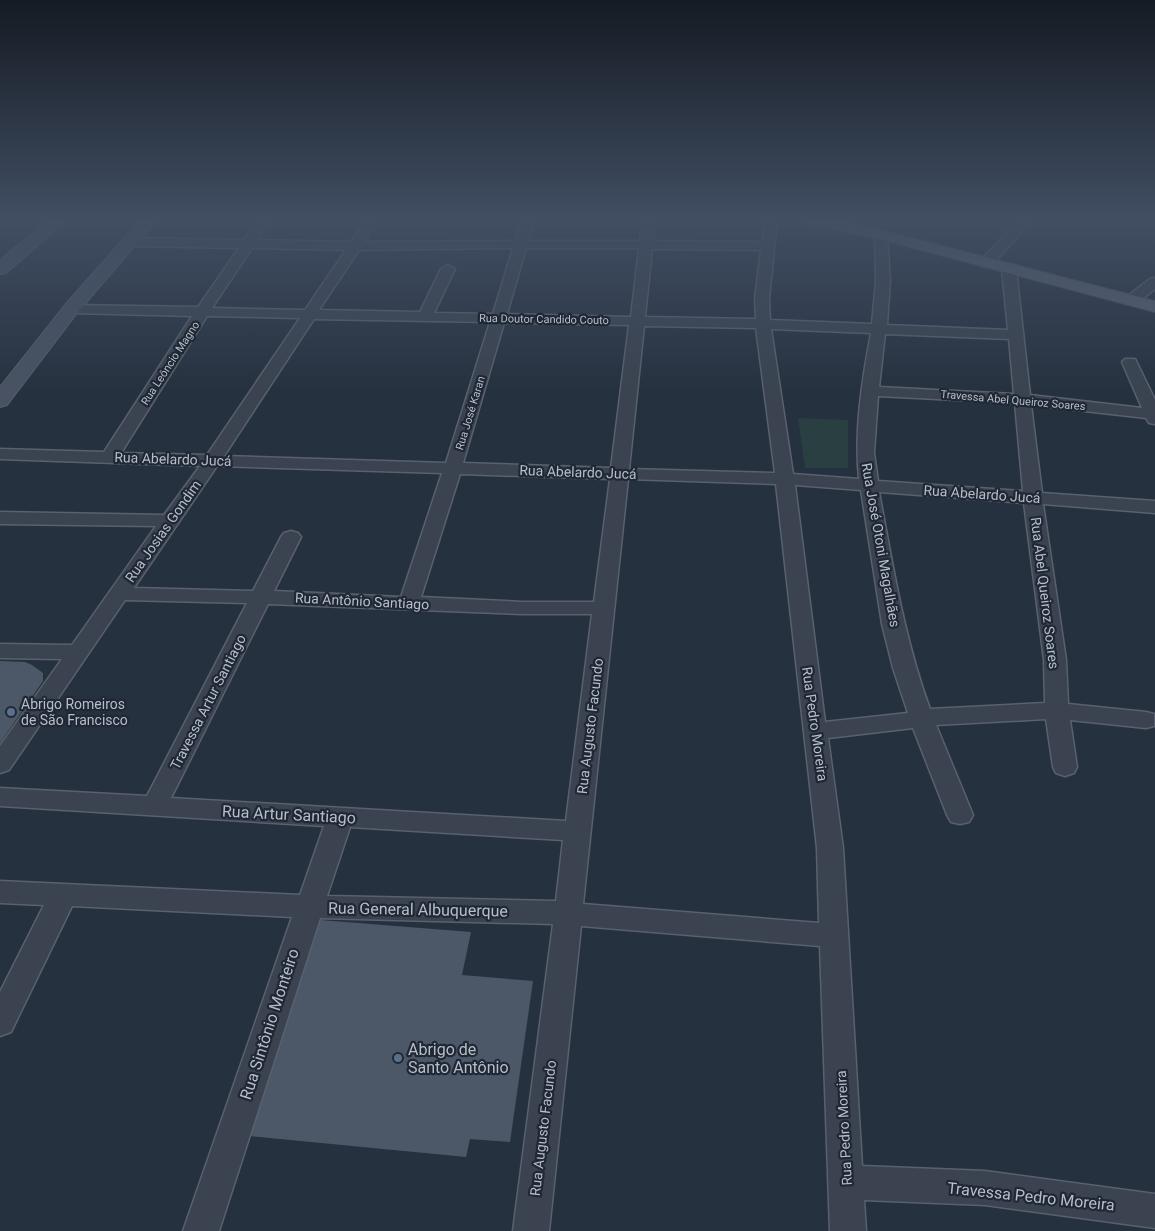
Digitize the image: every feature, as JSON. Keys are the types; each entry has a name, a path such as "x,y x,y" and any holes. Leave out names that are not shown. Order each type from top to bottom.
{"main road":[{"path":"1041,277 1155,307"}],"street":[{"path":"0,401 71,309 98,277"},
{"name":"Rua Leôncio Magno","path":"110,457 226,277"},
{"name":"Rua Josias Gondim","path":"0,764 171,521 334,277"},
{"path":"425,317 444,277"},
{"name":"Rua José Karan","path":"409,604 428,538 454,468 510,277"},
{"name":"Rua Augusto Facundo","path":"531,1231 643,277"},
{"name":"Rua Pedro Moreira","path":"764,277 762,299 763,324 785,479 830,848 848,1231"},
{"name":"Rua José Otoni Magalhães","path":"883,277 865,453 869,484 894,624 904,668 934,752 960,815"},
{"name":"Rua Abel Queiroz Soares","path":"1010,277 1034,497 1055,660 1057,711 1065,767"},
{"path":"1130,301 1155,282"},
{"name":"Rua Doutor Candido Couto","path":"71,309 763,324 1016,335"},
{"path":"1130,362 1154,416"},
{"path":"1137,378 1155,380"},
{"name":"Travessa Abel Queiroz Soares","path":"871,391 1024,399 1154,416"},
{"name":"Rua Abelardo Jucá","path":"0,454 785,479 1155,507"},
{"path":"0,518 171,521"},
{"name":"Travessa Artur Santiago","path":"154,808 291,537"},
{"name":"Rua Antônio Santiago","path":"119,594 261,597 409,604 604,608"},
{"path":"0,651 78,652"},
{"path":"815,731 890,724 922,718 1021,711 1057,711 1146,720"},
{"name":"Rua Artur Santiago","path":"0,797 154,808 578,831"},
{"name":"Rua Sintônio Monteiro","path":"200,1231 340,817"},
{"name":"Rua General Albuquerque","path":"0,892 308,907 568,914 835,936"},
{"path":"0,1023 63,896"},
{"name":"Travessa Pedro Moreira","path":"847,1182 985,1188 1155,1211"}],"green space":[{"path":"798,418 848,420 848,468 805,468"}],"building":[{"name":"Abrigo Romeiros de São Francisco","path":"0,661 25,662 32,665 43,673 43,681 0,743"},
{"name":"Abrigo de Santo Antônio","path":"320,920 471,932 462,975 533,981 510,1142 470,1139 466,1157 249,1136"}],"place":[{"name":"Abrigo Romeiros de São Francisco","path":"11,712"},
{"name":"Abrigo de Santo Antônio","path":"398,1058"}]}
